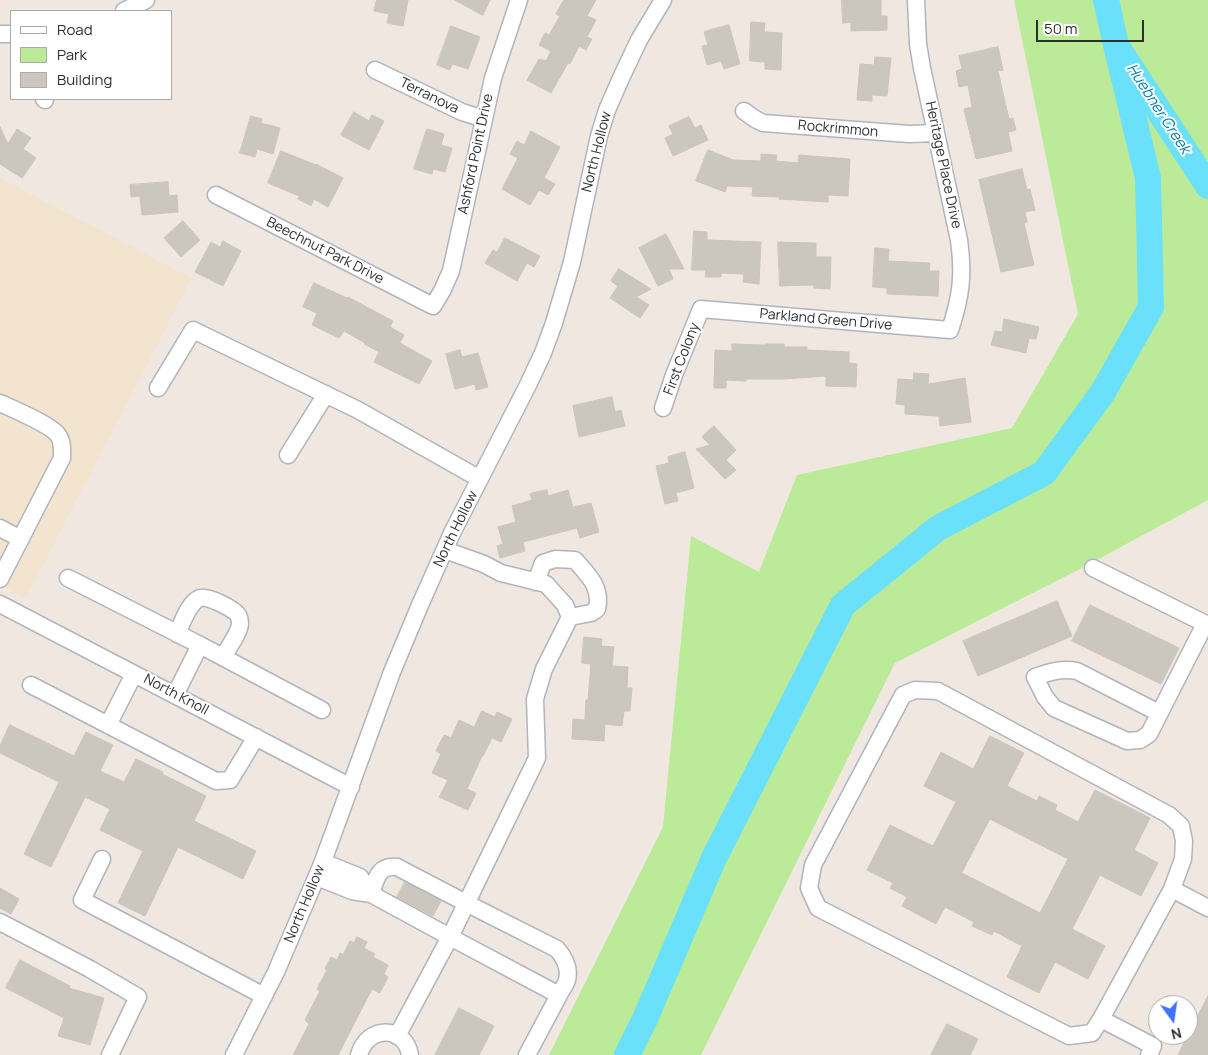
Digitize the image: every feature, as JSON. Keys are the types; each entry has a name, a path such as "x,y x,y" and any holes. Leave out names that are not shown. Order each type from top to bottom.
{"street":[{"path":"126,10 146,0"},
{"name":"Ashford Point Drive","path":"433,306 451,271 493,78 519,0"},
{"name":"Heritage Place Drive","path":"916,0 918,44 922,68 962,258 958,307 950,330"},
{"name":"North Hollow","path":"234,1055 276,972 320,870 392,672 444,550 546,346 572,262 599,136 607,110 659,1"},
{"name":"Terranova","path":"375,70 462,112 484,119"},
{"name":"Rockrimmon","path":"744,111 764,123 922,135 936,133"},
{"name":"Beechnut Park Drive","path":"216,195 433,306"},
{"name":"Parkland Green Drive","path":"701,310 950,330"},
{"name":"First Colony","path":"663,408 674,375 701,310"},
{"path":"158,388 193,330 358,410 480,479"},
{"path":"288,455 326,394"},
{"path":"0,403 52,428 62,445 62,458 0,578"},
{"path":"0,528 21,539"},
{"path":"397,1036 450,937 537,758 534,699 544,669 570,617 565,604 546,584 501,573 484,564 444,550"},
{"path":"536,582 543,563 556,559 575,560 593,580 599,601 597,609 591,613 570,617"},
{"path":"1093,568 1206,624 1148,734 1140,740 1127,742 1054,708 1045,697 1035,677 1066,669 1077,671 1159,713"},
{"path":"68,578 322,710"},
{"path":"177,634 188,610 194,602 201,598 209,598 235,612 240,621 240,628 223,657"},
{"name":"North Knoll","path":"0,604 351,787"},
{"path":"175,695 200,645"},
{"path":"108,725 134,674"},
{"path":"31,685 216,781 230,780 256,737"},
{"path":"914,690 938,691 1168,815 1181,826 1184,841 1183,860 1172,889 1092,1033 1069,1036 818,908 809,888 813,865 903,695 914,690"},
{"path":"102,860 82,900 264,996"},
{"path":"371,894 381,870 391,867 397,868 557,949 564,957 567,968 567,980 527,1055"},
{"path":"320,870 352,891 371,894 559,995"},
{"path":"1172,889 1208,908"},
{"path":"0,922 90,969 138,997 110,1055"},
{"path":"1101,1019 1153,1046 1149,1055"},
{"path":"359,1055 361,1046 367,1039 374,1034 383,1032 392,1033 397,1036 405,1043 410,1055"}],"shaded area":[{"path":"0,178 192,278 26,598 0,585"}],"green space":[{"path":"1014,0 1208,0 1208,500 1080,569 895,663 701,1055 549,1055 663,827 691,536 759,572 797,475 1012,428 1078,314"}],"building":[{"path":"377,0 408,0 403,26 387,23 389,14 374,11"},
{"path":"455,0 490,0 483,15"},
{"path":"564,0 596,0 587,16 596,20 587,37 592,39 586,50 579,46 551,93 527,80 539,59 546,61 551,51 539,45 545,33 549,35 560,16 556,14"},
{"path":"842,0 881,0 881,16 887,16 887,30 851,31 851,22 843,23"},
{"path":"751,22 765,23 764,32 782,33 781,70 765,69 765,62 750,61"},
{"path":"729,25 740,64 724,69 721,61 707,65 702,46 708,45 704,32"},
{"path":"451,26 480,37 468,69 452,64 450,70 437,65"},
{"path":"998,47 1003,70 998,71 1009,119 1013,118 1016,130 1008,132 1012,151 976,159 964,109 972,107 968,85 959,87 956,71 962,69 959,56"},
{"path":"875,57 891,58 887,96 872,95 872,101 857,100 860,64 874,65"},
{"path":"354,112 369,121 372,115 384,121 369,150 341,135"},
{"path":"251,116 262,119 261,123 280,128 273,154 257,149 255,157 240,153"},
{"path":"689,117 695,128 701,125 708,140 673,156 665,138 673,134 669,126"},
{"path":"0,127 8,144 17,129 31,138 23,149 36,158 22,178 0,164"},
{"path":"427,129 444,134 441,145 452,148 445,172 433,169 432,174 414,169"},
{"path":"531,131 560,147 544,178 555,184 548,195 539,190 530,205 502,189 518,158 510,154 517,141 524,145"},
{"path":"708,150 733,160 761,161 761,154 777,155 776,161 798,163 799,155 850,159 848,196 828,195 828,202 752,196 753,187 727,186 725,192 696,181"},
{"path":"281,151 316,164 343,178 328,207 314,199 311,206 298,199 299,196 268,183"},
{"path":"1022,169 1027,190 1030,189 1035,210 1025,212 1027,222 1024,223 1034,265 1001,272 979,180"},
{"path":"168,182 169,196 177,195 178,212 142,215 140,196 131,197 130,185"},
{"path":"183,221 200,240 181,257 164,238"},
{"path":"694,231 707,232 707,240 761,242 759,284 743,282 744,274 721,273 721,277 705,277 706,270 692,270"},
{"path":"666,234 684,269 669,269 673,279 658,286 639,248"},
{"path":"505,238 540,256 534,267 527,263 517,281 485,263 493,250 497,252"},
{"path":"223,241 241,251 223,286 195,272 211,242 220,247"},
{"path":"778,242 816,243 816,257 831,257 830,289 814,288 814,285 780,286"},
{"path":"875,248 889,249 888,261 930,263 929,271 939,271 938,296 887,294 887,288 873,287"},
{"path":"619,269 651,289 636,297 649,305 640,318 610,298 618,286 611,281"},
{"path":"314,283 348,297 393,321 390,327 404,335 400,343 432,361 419,384 374,362 379,352 344,331 339,338 312,325 317,313 303,307"},
{"path":"1004,319 1039,327 1036,339 1029,338 1026,353 991,345 995,331 1002,332"},
{"path":"732,344 784,344 784,347 807,347 807,350 849,352 849,363 857,364 856,387 826,386 826,376 746,379 746,381 726,380 726,388 714,388 715,350 732,351"},
{"path":"460,350 462,357 478,353 488,387 476,390 475,384 455,389 446,354"},
{"path":"914,373 929,374 928,384 965,378 971,422 940,426 939,416 905,414 905,405 896,404 898,379 913,380"},
{"path":"612,397 615,412 621,410 625,426 579,437 573,406"},
{"path":"714,426 736,450 726,460 736,470 725,479 696,449 710,445 702,437"},
{"path":"685,452 694,488 676,493 678,501 665,504 656,466 669,463 668,457"},
{"path":"547,490 548,496 568,490 573,507 591,503 599,532 580,538 577,528 523,542 525,551 500,558 497,546 503,544 498,527 516,522 512,506 532,500 530,494"},
{"path":"1057,601 1072,636 978,676 963,641"},
{"path":"1090,605 1179,648 1161,684 1072,641"},
{"path":"584,637 602,639 601,646 614,647 612,666 628,667 627,688 632,688 630,711 624,711 622,726 605,724 604,741 572,739 573,719 585,720 586,700 588,700 591,664 582,663"},
{"path":"482,711 495,717 497,712 512,719 501,742 492,738 482,756 467,789 476,793 468,810 439,797 448,780 432,773 441,754 436,751 444,735 451,738 459,720 474,727"},
{"path":"10,725 74,756 86,732 113,745 100,771 124,782 136,759 206,796 194,821 256,851 243,879 178,847 145,916 118,903 143,851 100,830 110,809 85,797 51,867 24,854 59,782 0,753 0,746"},
{"path":"990,736 1024,753 1007,786 1037,801 1039,796 1057,805 1055,810 1078,822 1095,790 1150,818 1134,850 1158,863 1141,896 1100,875 1072,929 1105,946 1088,979 1055,962 1039,993 1007,977 1022,946 994,931 992,935 972,926 974,922 945,907 936,924 902,906 907,897 890,888 893,883 867,870 890,825 933,846 956,802 924,786 941,752 973,769","holes":["990,819 1068,859 1040,913 962,873"]},
{"path":"405,882 441,901 433,916 397,897"},
{"path":"0,888 19,899 11,914 0,908"},
{"path":"357,937 367,942 364,948 375,954 373,957 388,965 384,974 388,977 380,993 372,989 338,1055 293,1055 309,1024 305,1020 320,991 317,989 327,970 325,969 331,957 337,960 340,953 343,955 350,941 354,943"},
{"path":"20,960 70,986 69,988 104,998 90,1045 58,1036 64,1018 6,988"},
{"path":"1208,996 1208,1055 1178,1055 1183,1045 1198,1045 1198,1016"},
{"path":"459,1008 494,1026 479,1055 435,1055"},
{"path":"947,1024 978,1039 970,1055 931,1055"}],"waterway":[{"name":"Huebner Creek","path":"1106,0 1116,45 1208,186"},
{"path":"627,1055 645,1019 714,858 843,605 938,528 1044,473 1103,392 1151,307 1148,178 1116,45"}]}
